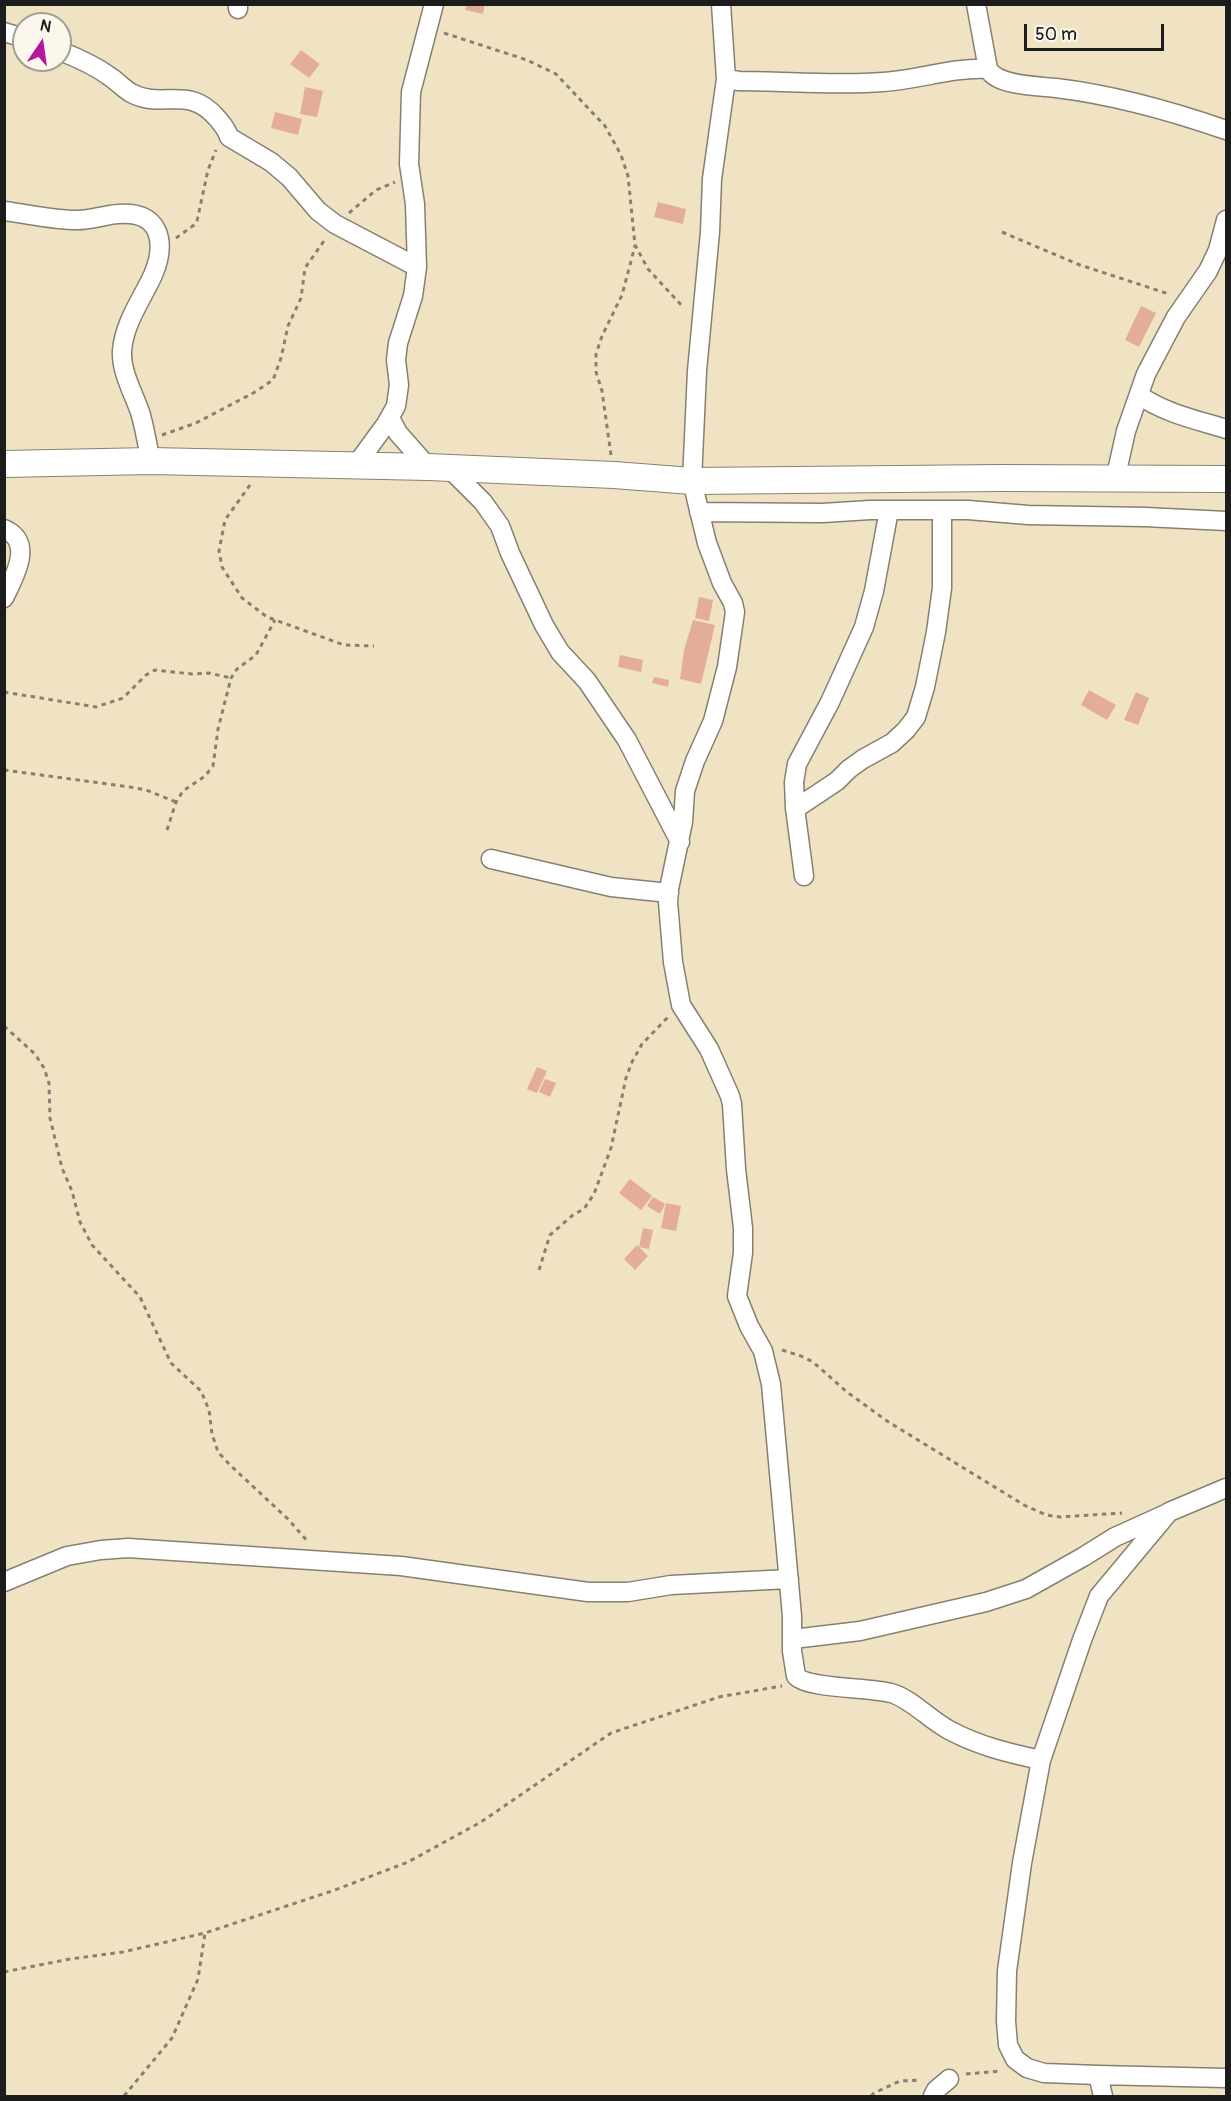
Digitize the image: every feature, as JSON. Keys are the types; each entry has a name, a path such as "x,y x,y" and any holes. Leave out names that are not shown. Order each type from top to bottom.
{"main road":[{"path":"4,464 149,451 267,463 438,467 692,481 988,478 1227,479"}],"street":[{"path":"356,465 396,406 399,385 396,360 398,343 413,296 417,267 415,204 409,164 411,92 434,4"},
{"path":"721,4 726,79 712,179 710,232 697,371 692,481 707,543 735,612 727,667 713,721 695,761 686,791 680,842 669,893 673,962 681,1005 708,1049 730,1096 743,1228 743,1253 738,1296 749,1326 768,1364 789,1579 792,1642 798,1676 805,1683 865,1689 896,1695 948,1730 993,1750 1041,1760"},
{"path":"976,4 988,69 999,79 1115,97 1227,130"},
{"path":"72,56 87,62 132,93 148,98 191,99 201,103 228,130 229,137 272,162 290,177 318,211 335,224 417,267"},
{"path":"726,79 880,83 963,69 988,69"},
{"path":"4,211 75,220 95,219 116,214 143,217 152,223 159,233 160,257 137,305 124,338 122,351 123,367 141,414 149,451"},
{"path":"1115,480 1126,431 1152,360 1185,303 1208,271 1218,250 1227,220"},
{"path":"1138,395 1154,405 1227,429"},
{"path":"390,418 398,433 483,502 500,526 510,553 544,625 560,652 587,681 620,730 680,842"},
{"path":"804,876 795,809 794,782 797,764 830,702 864,627 874,591 889,510"},
{"path":"795,809 837,781 863,759 892,743 916,717 925,687 936,632 940,599 942,510"},
{"path":"699,512 823,513 968,510 1028,515 1227,521"},
{"path":"4,530 11,532 20,542 21,556 4,598"},
{"path":"491,859 611,887 669,893"},
{"path":"792,1642 860,1631 986,1602 1026,1589 1125,1532 1227,1488"},
{"path":"1169,1512 1100,1596 1082,1640 1041,1760 1022,1863 1007,1971 1008,2045 1015,2059 1026,2068 1044,2073 1227,2078"},
{"path":"4,1582 68,1556 128,1548 401,1566 588,1592 628,1592 671,1585 789,1579"},
{"path":"1098,2075 1103,2097"},
{"path":"933,2097 936,2090 949,2079"}],"path":[{"path":"428,28 528,60 556,74 605,126 621,155 628,176 635,245 622,295 596,354 596,372 602,392 614,475"},
{"path":"160,248 195,225 212,157 228,130"},
{"path":"149,451 273,380 281,358 288,326 301,298 305,268 335,224 376,189 410,174"},
{"path":"1002,232 1080,265 1168,294 1185,303"},
{"path":"635,245 648,269 661,285 701,322"},
{"path":"267,463 225,520 219,551 222,567 242,598 267,617 344,645 374,646"},
{"path":"167,830 176,801 183,791 205,776 213,766 218,729 231,678 237,669 256,655 275,620"},
{"path":"4,692 96,706 123,698 146,675 155,670 192,674 209,673 231,678"},
{"path":"4,770 130,787 176,801"},
{"path":"539,1270 550,1235 573,1215 584,1209 594,1194 611,1148 626,1078 642,1044 681,1005"},
{"path":"4,1026 35,1054 44,1068 49,1083 50,1118 60,1159 80,1222 92,1245 140,1297 171,1363 201,1391 209,1410 212,1434 218,1452 288,1519 327,1562"},
{"path":"758,1341 813,1362 887,1421 1024,1505 1046,1515 1060,1517 1131,1513"},
{"path":"4,1972 70,1959 123,1952 205,1933 335,1890 408,1862 482,1822 611,1733 718,1697 783,1686 798,1676"},
{"path":"124,2097 172,2038 198,1979 205,1933"}],"building":[{"path":"467,4 485,4 483,14 465,10"},
{"path":"301,50 320,64 309,78 290,64"},
{"path":"305,87 323,91 317,117 300,114"},
{"path":"275,112 302,119 298,135 271,128"},
{"path":"658,202 686,209 683,224 654,217"},
{"path":"1141,306 1156,313 1139,347 1125,340"},
{"path":"699,597 713,600 709,621 695,618"},
{"path":"693,620 715,625 701,684 680,679 684,650"},
{"path":"620,655 643,660 641,672 618,667"},
{"path":"654,677 669,680 668,687 652,683"},
{"path":"1089,690 1116,705 1107,720 1081,705"},
{"path":"1136,692 1149,698 1138,725 1124,720"},
{"path":"537,1067 547,1071 537,1093 527,1089"},
{"path":"545,1079 556,1083 550,1097 539,1092"},
{"path":"630,1179 652,1196 641,1210 619,1193"},
{"path":"653,1197 665,1204 660,1214 647,1206"},
{"path":"666,1203 681,1206 676,1231 661,1228"},
{"path":"643,1228 653,1230 649,1249 639,1247"},
{"path":"637,1245 648,1256 635,1270 624,1259"}]}
